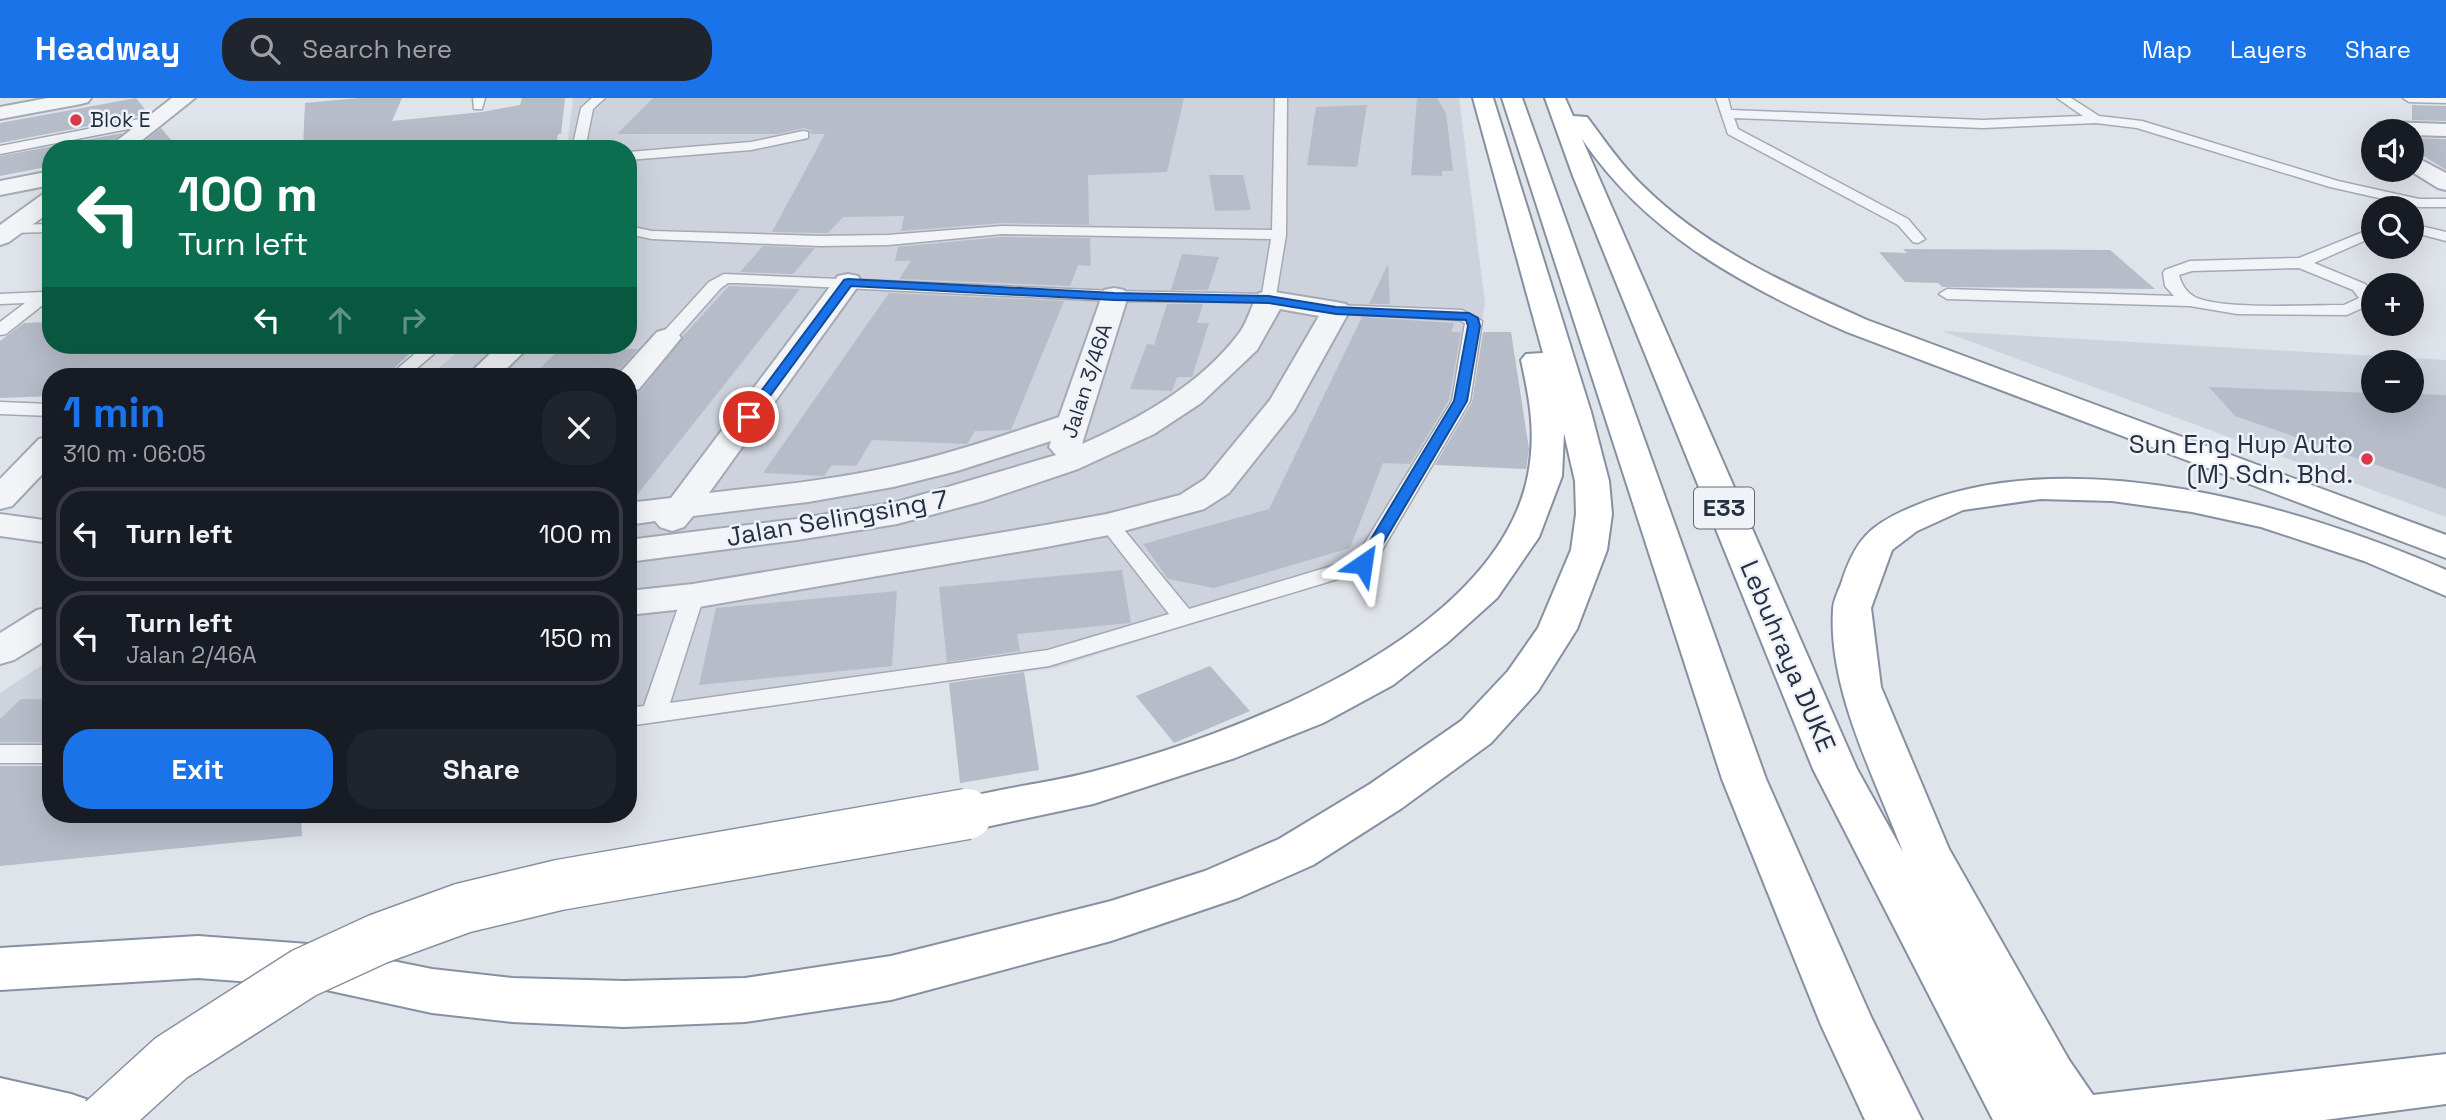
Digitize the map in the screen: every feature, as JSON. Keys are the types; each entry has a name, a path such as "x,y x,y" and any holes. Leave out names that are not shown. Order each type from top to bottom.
{"highway":[{"name":"E33","path":"1512,98 1744,779 1848,1025 1894,1120"},
{"name":"Lebuhraya DUKE","path":"1555,98 1585,176 1835,769 2023,1120"},
{"path":"1566,98 1601,155 1629,187 1667,223 1721,261 1786,295 1857,326 2446,547"},
{"path":"1487,111 1604,369"},
{"path":"88,1120 211,1030 304,973 378,939 463,908 558,885 967,814 1093,788 1220,747 1308,713 1379,676 1484,590 1521,537 1545,476 1549,418 1493,183 1487,111"},
{"path":"0,970 198,957 308,965 432,991 512,1000 624,1004 745,1000 891,978 1098,925 1221,885 1296,852 1386,796 1476,732 1523,681 1557,629 1589,550 1594,514 1592,481 1575,412 1487,111"},
{"path":"2077,1120 2050,1077 1927,852 1860,687 1852,608 1865,567 1876,544 1904,523 1955,501 2040,489 2112,491 2192,502 2269,517 2377,553 2446,584"},
{"path":"103,1120 171,1058"},
{"path":"2098,1120 2196,1111 2446,1079"},
{"path":"0,1104 71,1120"}],"street":[{"path":"0,113 80,98"},
{"path":"129,140 185,98"},
{"path":"2424,127 2446,130"},
{"path":"2424,169 2446,183"},
{"path":"0,188 42,191"},
{"path":"3,225 42,198"},
{"path":"639,549 683,506 848,282"},
{"name":"Jalan 3/46A","path":"1060,466 1114,296"},
{"path":"637,602 693,596 967,550 1109,524 1192,502 1217,486 1283,404 1336,310 1269,299"},
{"name":"Jalan Selingsing 7","path":"639,549 833,524 952,499 1060,466 1165,415 1203,386 1237,355 1261,327 1269,299"},
{"path":"637,337 667,338"},
{"path":"637,373 667,338"},
{"path":"491,368 506,354"},
{"path":"637,513 794,495 870,482 996,449 1073,423"},
{"path":"0,499 42,455"},
{"path":"952,499 967,550"},
{"path":"0,525 42,531"},
{"path":"0,651 42,625"}],"lane":[{"path":"580,140 587,108 599,98"},
{"path":"667,338 715,285 724,279 848,282 1114,296 1269,299 1279,235 1281,98"},
{"path":"1722,98 1733,131 1903,222 1918,239"},
{"path":"2063,98 2096,119"},
{"path":"2409,98 2446,99"},
{"path":"1726,114 1983,124 2096,119 2138,124 2335,184 2388,196"},
{"path":"52,140 155,120"},
{"path":"637,155 751,146 803,135"},
{"path":"0,150 42,142"},
{"path":"2424,203 2446,203"},
{"path":"3,225 42,227"},
{"path":"637,232 652,235 821,241 888,240 1002,230 1279,235"},
{"path":"2424,230 2446,237"},
{"path":"2190,301 2173,286 2171,273 2190,266 2301,263 2361,237"},
{"path":"1947,294 2190,301 2237,309 2347,310 2369,299 2359,287 2301,263"},
{"path":"2,300 42,297"},
{"path":"0,330 42,301"},
{"path":"637,716 1049,658 1363,564 1461,401 1474,321 1469,316 1336,310"},
{"path":"408,368 424,354"},
{"path":"0,408 42,410"},
{"path":"1109,524 1183,617"},
{"path":"653,714 693,596"},
{"path":"0,754 42,754"}],"shaded area":[{"path":"573,98 1459,98 1485,303 1468,405 1375,565 1055,668 637,722 637,368 439,368 455,354 637,354 637,140 568,140"},
{"name":"Sun Eng Hup Auto (M) Sdn. Bhd.","path":"1942,331 2361,355 2361,413 2424,413 2424,359 2446,360 2446,517"},
{"path":"42,665 42,761 0,760 0,693"}],"building":[{"name":"Blok E","path":"136,98 148,113 145,115 0,143 0,123"},
{"path":"359,98 402,98 392,121 482,112 520,105 522,98 565,98 561,134 558,134 557,140 303,140 305,103"},
{"path":"653,98 1184,98 1167,172 1088,175 1089,225 1002,223 901,231 904,216 843,217 828,233 821,233 772,232 825,134 811,134 810,130 804,128 778,134 617,134"},
{"path":"1417,98 1437,98 1446,113 1453,171 1442,171 1442,176 1411,175"},
{"path":"1367,105 1357,167 1307,165 1316,107"},
{"path":"2412,105 2446,106 2446,121 2412,119"},
{"path":"161,128 171,140 146,140"},
{"path":"123,133 114,140 86,140"},
{"path":"2424,138 2446,139 2446,170 2424,156"},
{"path":"42,148 42,168 0,176 0,156"},
{"path":"1209,175 1243,175 1251,210 1215,211"},
{"path":"1002,237 1090,238 1091,266 1078,265 1070,286 899,279 911,261 895,261 898,247"},
{"path":"763,246 815,248 793,274 740,272"},
{"path":"1903,249 2110,250 2155,289 1942,287 1938,283 1905,282 1879,252 1907,253"},
{"path":"1182,254 1219,257 1208,290 1171,290"},
{"path":"1388,264 1390,304 1369,304"},
{"path":"729,286 800,289 637,495 637,392 641,391 683,336"},
{"path":"889,293 1064,301 1011,430 975,431 967,444 872,440 856,466 832,465 824,476 763,473"},
{"path":"1167,304 1203,304 1197,323 1209,323 1192,377 1177,377 1172,391 1130,389 1147,344 1154,345"},
{"path":"1362,317 1454,323 1451,332 1461,332 1449,400 1410,464 1383,463 1350,548 1214,588 1168,579 1143,544 1269,509"},
{"path":"42,322 42,354 409,354 395,368 42,368 42,396 0,398 0,341 24,323"},
{"path":"1483,332 1511,332 1529,449 1526,469 1435,465 1472,402"},
{"path":"554,354 634,354 621,368 541,368"},
{"path":"2209,387 2361,393 2361,413 2424,413 2424,394 2446,395 2446,489 2235,416"},
{"path":"1122,570 1131,623 1017,634 1020,651 947,662 939,587"},
{"path":"897,591 892,666 699,685 716,608"},
{"path":"1210,666 1250,711 1174,743 1136,696"},
{"path":"1024,672 1039,770 960,783 949,683"},
{"path":"21,699 42,699 42,742 0,742 0,719"},
{"path":"0,766 42,766 42,823 301,823 302,836 0,866"}],"place":[{"name":"Blok E","path":"76,120"},
{"name":"Sun Eng Hup Auto (M) Sdn. Bhd.","path":"2367,459"}],"route":[{"path":"749,417 848,282 1114,296 1269,299 1336,310 1469,316 1474,321 1474,326 1461,401 1363,564"}]}
